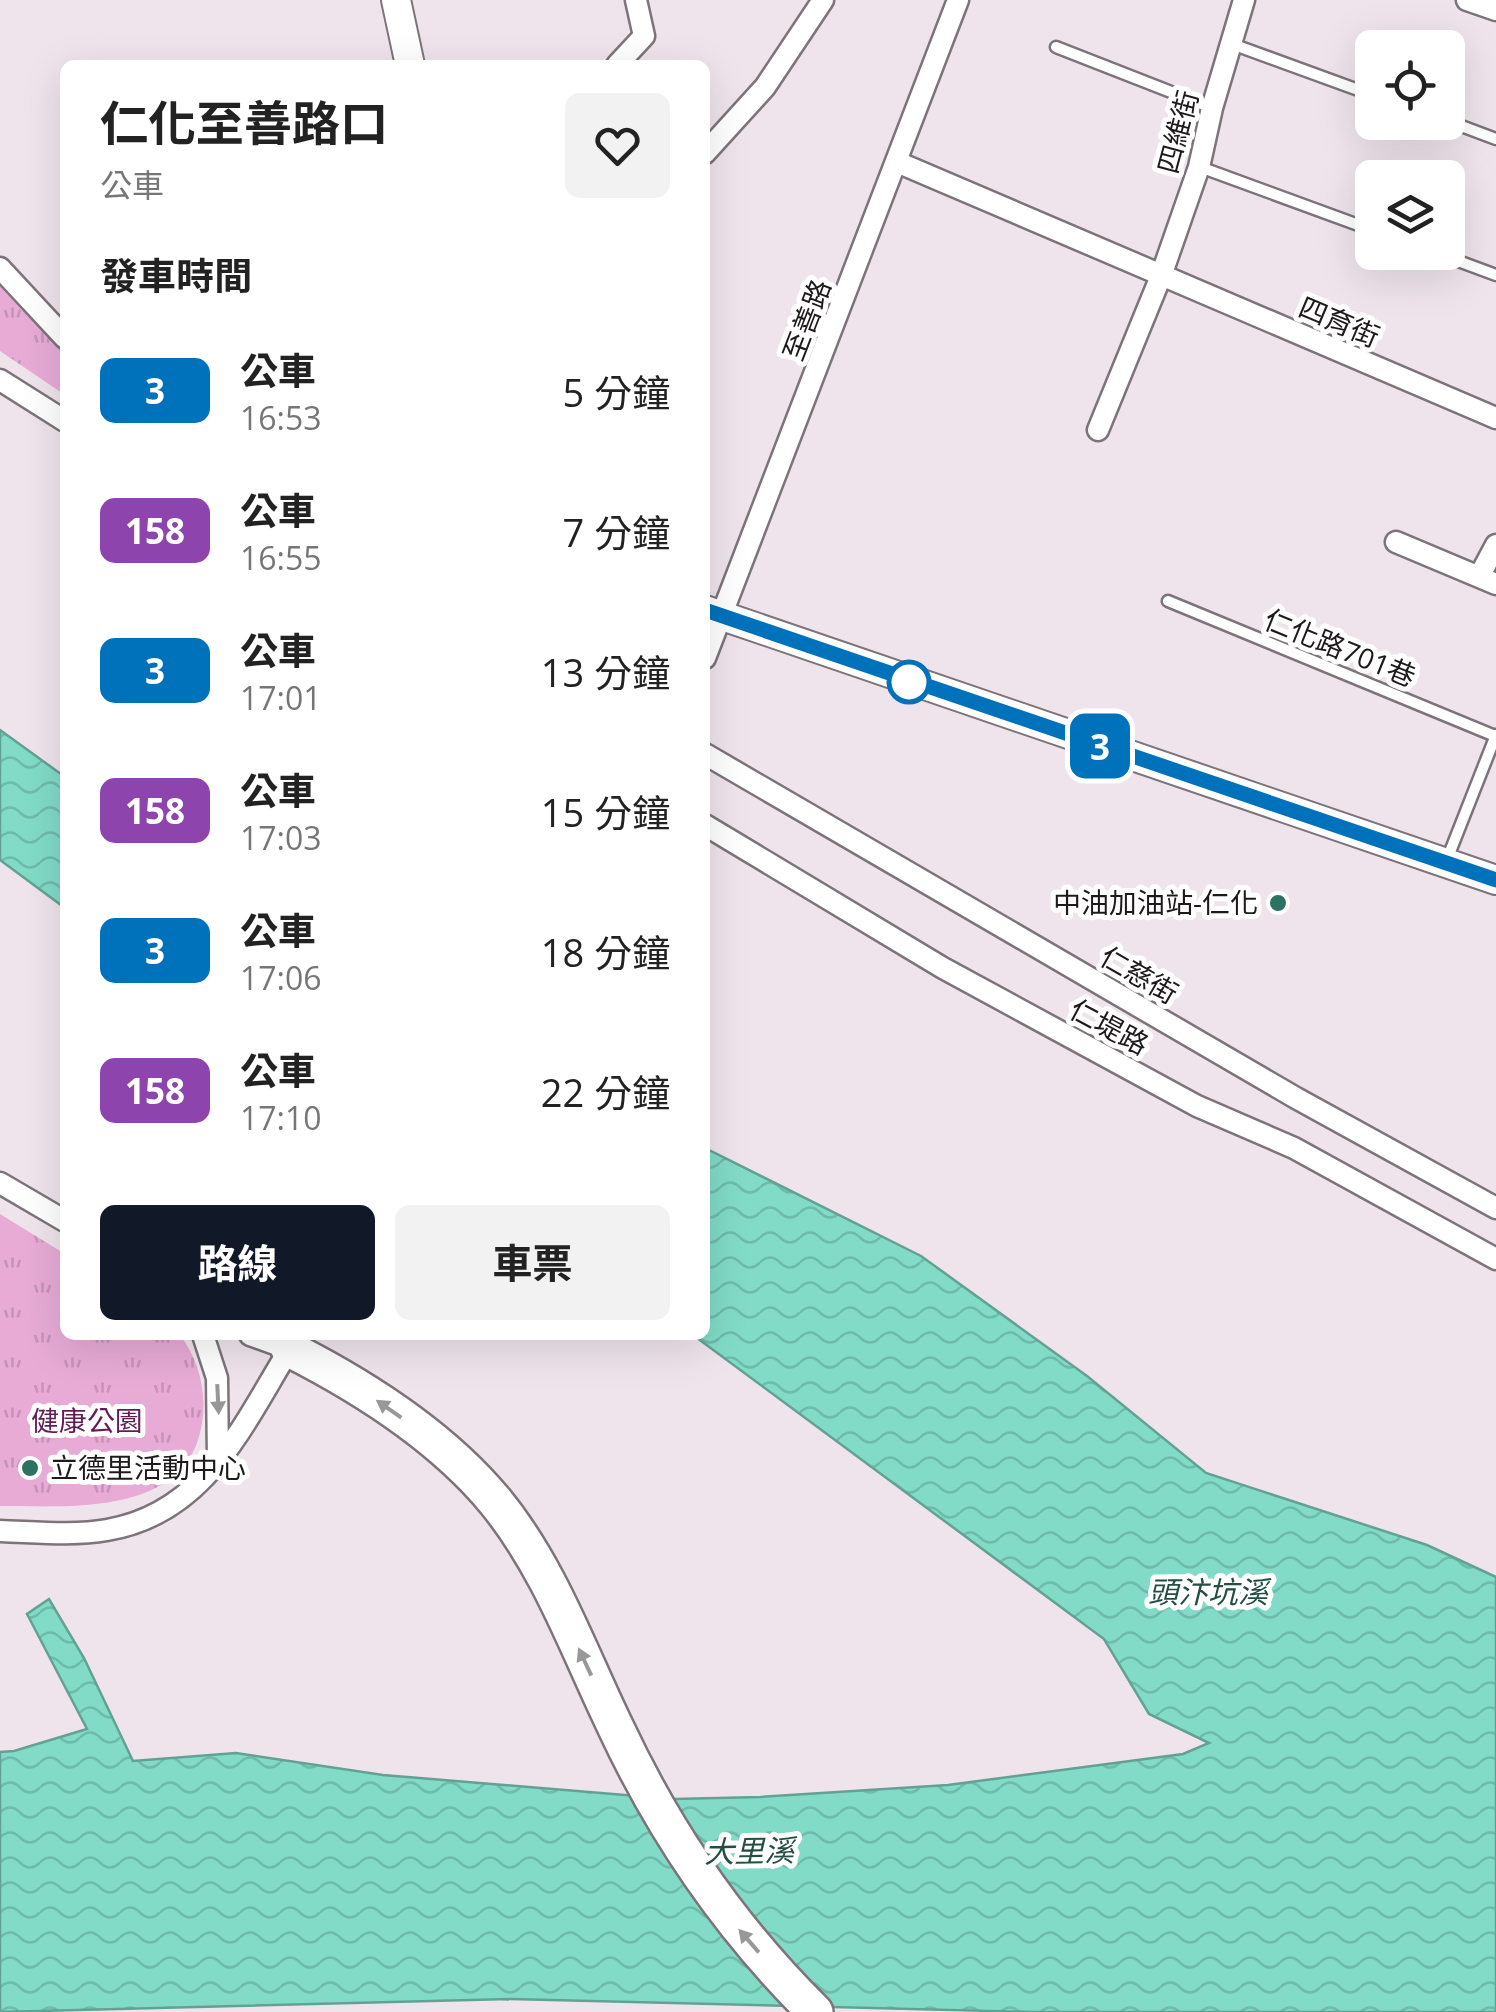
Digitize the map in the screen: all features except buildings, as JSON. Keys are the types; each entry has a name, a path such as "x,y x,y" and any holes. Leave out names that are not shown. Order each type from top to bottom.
{"highway":[{"path":"294,1342 431,1439 494,1500 541,1569 636,1771 675,1838 733,1922 815,2012"}],"main road":[{"path":"396,0 409,60"},
{"path":"714,613 1496,880"}],"street":[{"path":"622,60 644,36 636,0"},
{"path":"710,148 765,87 823,0"},
{"name":"至善路","path":"714,613 897,162 958,0"},
{"name":"四維街","path":"1161,276 1199,167 1244,0"},
{"path":"1467,0 1496,10"},
{"name":"四育街","path":"897,162 1496,418"},
{"path":"0,268 60,333"},
{"path":"1098,430 1161,276"},
{"path":"0,380 60,418"},
{"path":"1396,542 1488,580 1496,545"},
{"name":"仁慈街","path":"710,757 1279,1088 1496,1208"},
{"name":"仁堤路","path":"710,829 943,968 1197,1106 1294,1148 1496,1259"},
{"path":"0,1183 60,1218"},
{"path":"205,1340 217,1378 218,1465"},
{"path":"0,1532 96,1532 134,1524 178,1500 218,1465 294,1342"}],"lane":[{"path":"1232,44 1355,88"},
{"path":"1056,47 1212,108"},
{"path":"1465,127 1496,139"},
{"path":"1199,167 1355,224"},
{"path":"1465,264 1496,275"},
{"name":"仁化路701巷","path":"1168,601 1496,735 1446,863"}],"green space":[{"path":"0,282 60,348 60,392 0,351"},
{"name":"健康公園","path":"0,1214 60,1251 60,1340 184,1340 197,1366 203,1411 192,1454 174,1476 150,1491 91,1505 0,1506"}],"water":[{"path":"0,730 60,773 60,904 0,860"},
{"path":"710,1150 921,1256 1087,1376 1206,1473 1427,1545 1496,1577 1496,2012 1032,2012 510,1999 0,2012 0,1752 87,1729 27,1614 49,1599 84,1658 133,1761 236,1753 383,1775 673,1799 948,1785 1183,1754 1209,1743 1149,1714 1104,1639 700,1340 710,1340"}],"bus line":[{"name":"3","path":"710,612 1496,880"}],"place":[{"name":"中油加油站-仁化","path":"1278,903"},
{"name":"立德里活動中心","path":"30,1468"}],"water label":[{"name":"頭汴坑溪","path":"1208,1593"},
{"name":"大里溪","path":"749,1852"}]}
